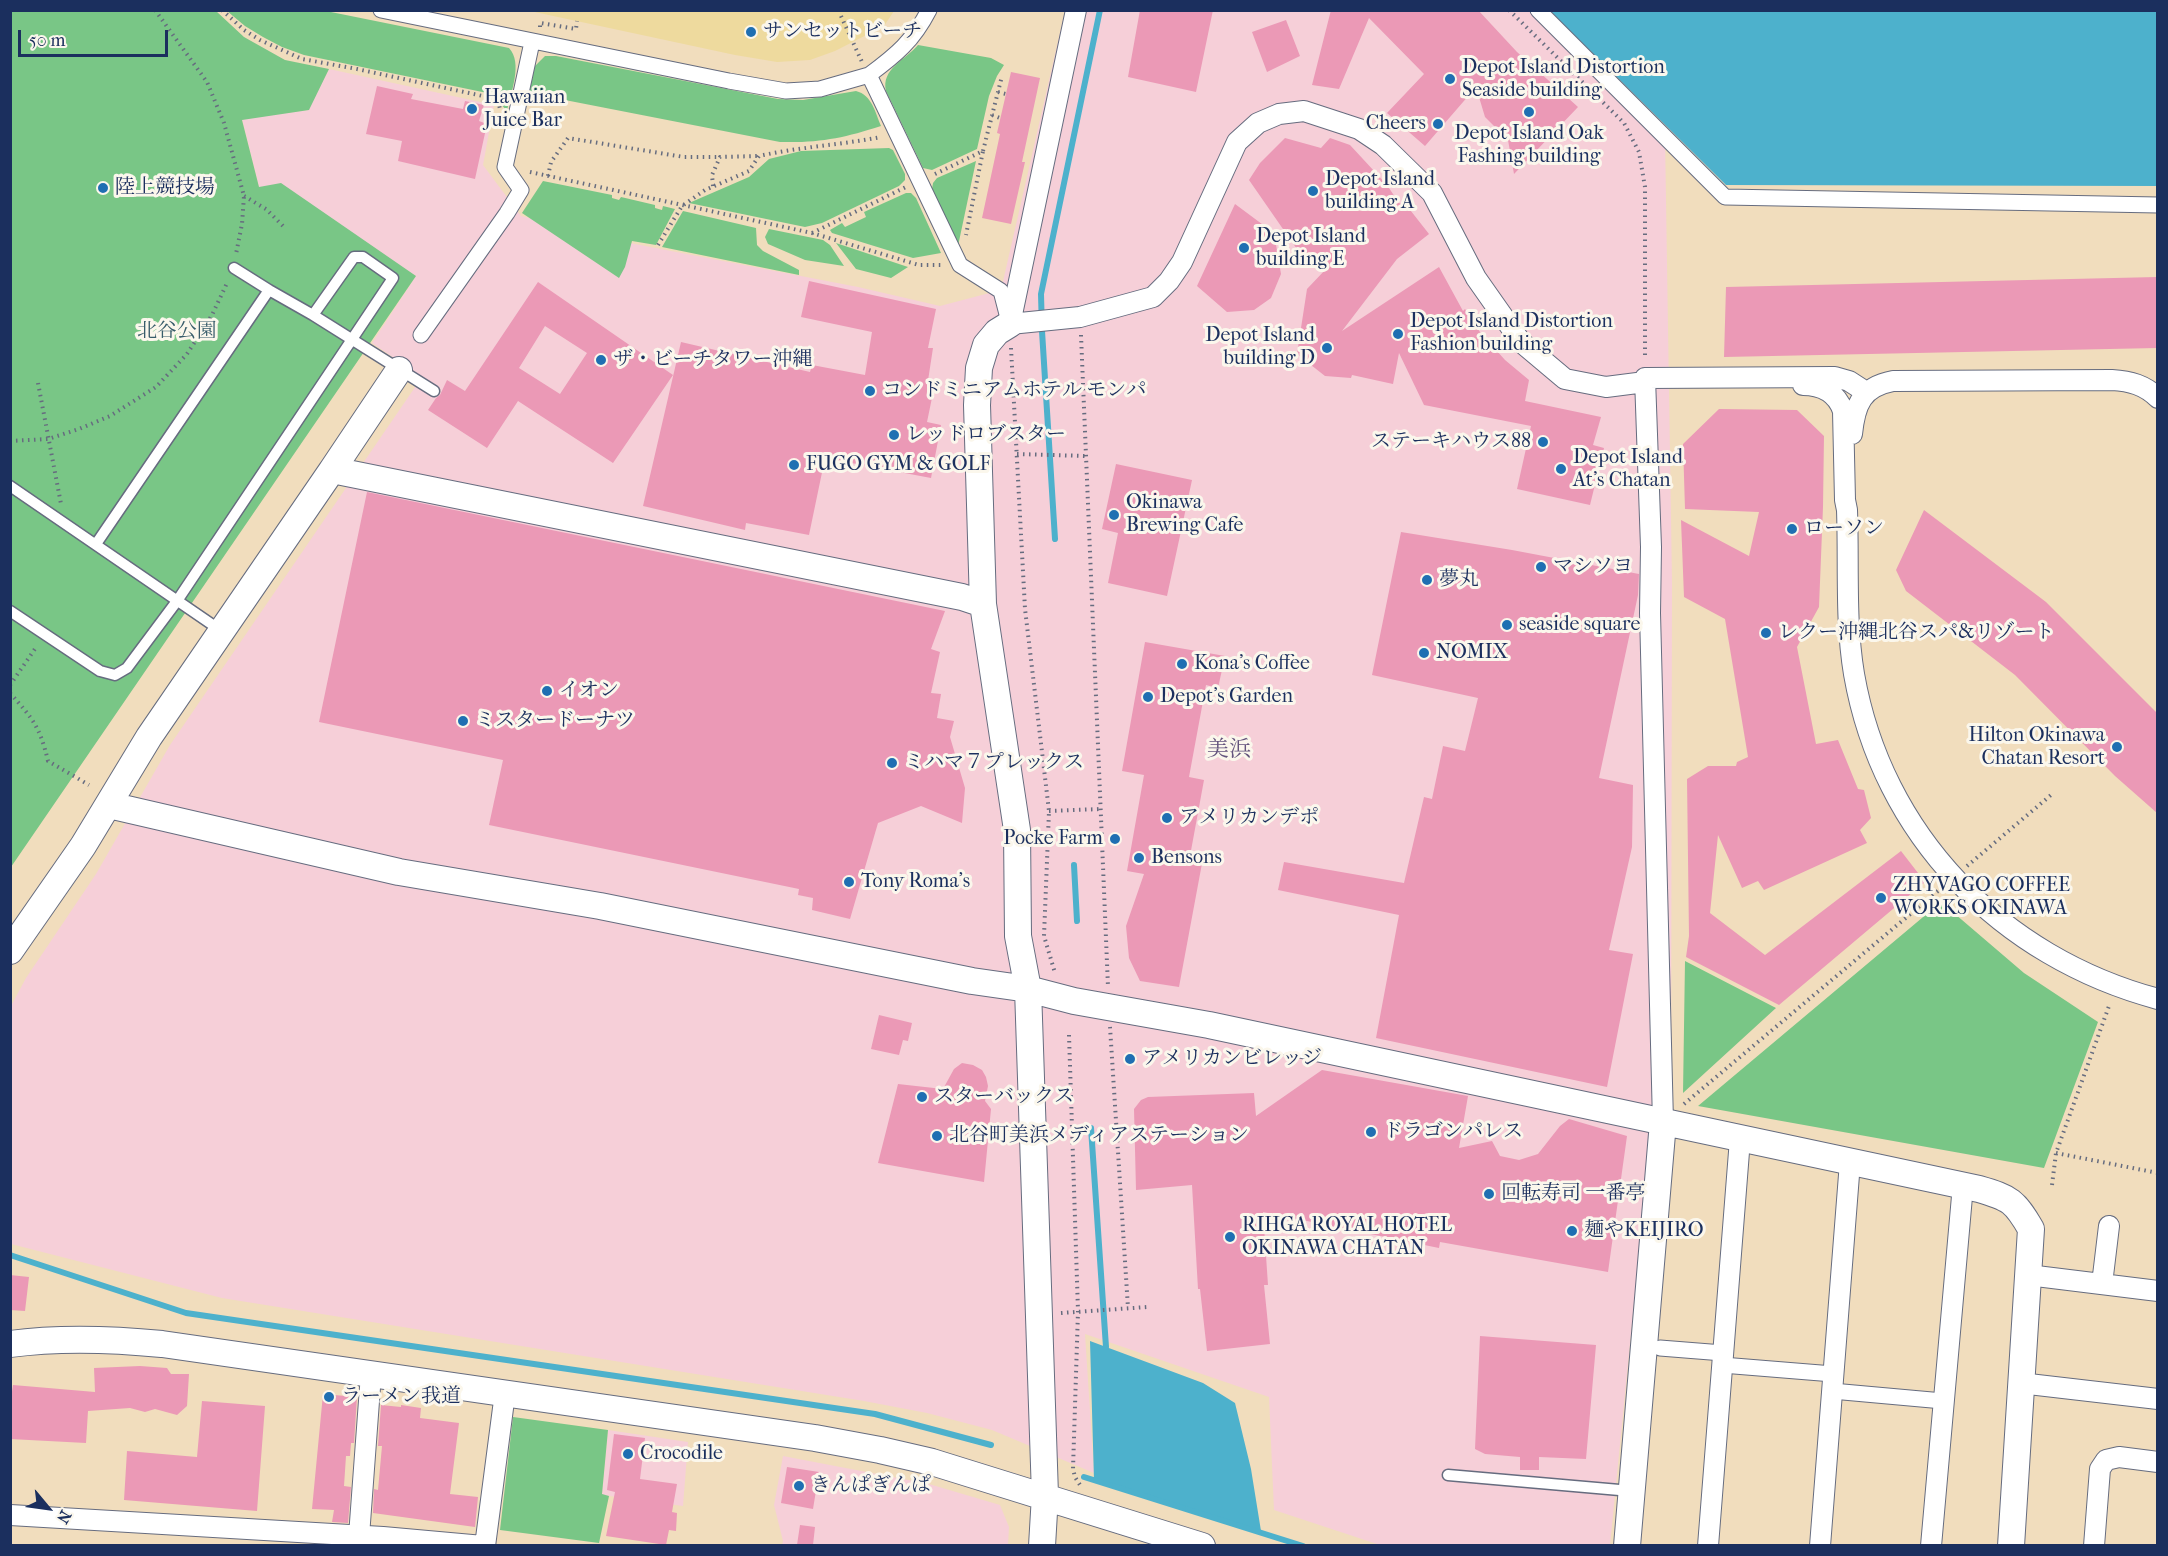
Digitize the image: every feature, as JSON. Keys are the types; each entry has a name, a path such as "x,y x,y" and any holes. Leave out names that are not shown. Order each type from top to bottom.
{"street":[{"path":"381,10 786,91 820,89 869,75 903,49 929,10"},
{"path":"1010,324 1076,10"},
{"path":"1538,10 1725,197 2157,205"},
{"path":"421,335 507,213 521,189 505,167 532,42"},
{"path":"869,75 960,265 1001,291 1010,324"},
{"path":"1042,1545 1045,1496 1028,989 1018,936 1017,830 983,604 977,405 979,368 986,345 998,332 1010,324 1080,317 1153,297 1169,281 1182,262 1237,142 1258,123 1279,114 1304,111 1359,129 1383,145 1432,193 1476,278 1521,342 1565,379 1606,387 1645,382 1835,377 1854,384 1866,392"},
{"path":"10,951 109,805 149,737 223,632 399,370"},
{"path":"1847,510 1852,500 1854,418 1857,407 1866,392 1883,383 1901,380 2112,380 2133,383 2152,392 2157,398"},
{"path":"1645,382 1811,385 1827,390 1840,402 1843,411 1847,510 1848,615 1856,688 1879,760 1906,814 1922,838 1954,877 1977,902 2008,927 2046,953 2072,967 2112,985 2157,999"},
{"path":"1627,1545 1663,1122 1650,613 1651,547 1645,382"},
{"path":"332,470 962,597 983,604"},
{"path":"109,805 399,872 569,901 972,981 1028,989 1074,1000 1209,1025 1963,1185 2006,1197 2020,1209 2031,1229 2011,1545"},
{"path":"1708,1545 1740,1139"},
{"path":"1820,1545 1850,1162"},
{"path":"1930,1545 1963,1185"},
{"path":"2102,1284 2109,1226"},
{"path":"2028,1275 2157,1291"},
{"path":"10,1344 78,1339 118,1339 702,1421 880,1450 932,1462 1202,1545"},
{"path":"1660,1348 1833,1383 1943,1401"},
{"path":"359,1536 372,1374"},
{"path":"2020,1383 2157,1399"},
{"path":"10,1515 484,1545 505,1393"},
{"path":"2094,1545 2100,1469 2106,1460 2119,1457 2157,1462"}],"lane":[{"path":"10,611 100,671 115,675 126,668 177,601 393,278 363,257 354,257 313,315"},
{"path":"234,268 353,339 434,391"},
{"path":"96,544 269,290"},
{"path":"10,486 223,632"},
{"path":"1448,1475 1631,1491"}],"path":[{"path":"10,441 48,439 110,416 156,387 187,354 212,315 234,268 242,224 244,196 224,123 207,82 155,10"},
{"path":"222,10 244,30 260,40 302,59 492,98 499,105 500,112"},
{"path":"1509,10 1624,123 1639,152 1645,187 1645,382"},
{"path":"841,16 869,75"},
{"path":"983,151 1002,76"},
{"path":"998,92 1006,94"},
{"path":"992,116 1000,118"},
{"path":"548,176 551,162 568,138 684,157 720,157 759,156 790,149 842,144 896,134"},
{"path":"658,245 682,206 713,186 749,171 759,156"},
{"path":"713,186 712,175 720,157"},
{"path":"505,167 812,233 919,265 960,265"},
{"path":"244,196 266,209 283,226"},
{"path":"1080,317 1108,1005 1128,1308"},
{"path":"1010,324 1025,609 1050,811 1044,936 1055,974 1065,976"},
{"path":"38,383 64,522"},
{"path":"1017,454 1086,456"},
{"path":"10,685 45,634"},
{"path":"10,693 42,734 48,761 89,785"},
{"path":"1966,867 2051,795"},
{"path":"1050,811 1101,809"},
{"path":"1663,1122 1939,890"},
{"path":"2052,1185 2056,1153 2109,1006"},
{"path":"1069,1035 1078,1311 1073,1469 1074,1477 1081,1486"},
{"path":"2056,1153 2157,1173"},
{"path":"1086,1311 1147,1307"}],"shaded area":[{"name":"アメリカンビレッジ","path":"1065,11 1541,11 1665,136 1672,582 1671,1107 1650,1106 1663,1122 1636,1283 1610,1545 1380,1545 1274,1510 1269,1397 1085,1334 1094,1473 992,1430 927,1413 222,1298 11,1244 11,1006 26,978 96,874 170,745 422,377 372,343 416,276 259,187 242,119 308,110 329,69 494,105 483,165 521,216 635,244 858,287 940,306 1001,290"},
{"path":"608,1430 688,1442 683,1506 602,1495"},
{"path":"783,1456 929,1484 1000,1505 1009,1527 1008,1545 782,1545 774,1505"}],"green space":[{"name":"北谷公園","path":"10,11 216,11 244,37 285,60 329,69 309,110 242,120 259,187 281,183 416,276 11,867"},
{"path":"227,11 326,11 509,48 513,54 516,70 507,111 492,94 304,55 263,37"},
{"path":"918,45 991,58 1004,65 989,96 977,149 932,170 923,168 886,91 885,83 895,65"},
{"path":"545,56 556,56 778,99 803,100 856,91 869,100 881,126 832,139 780,142 529,93 535,66"},
{"path":"889,148 893,150 905,174 905,180 899,186 822,223 805,227 689,203 749,177 769,159 801,151"},
{"path":"976,161 958,246 932,189 933,183 937,178"},
{"path":"543,181 612,195 612,198 619,200 621,197 655,205 655,208 662,210 663,206 675,209 656,245 632,241 625,267 619,278 522,213"},
{"path":"906,193 911,193 916,198 941,253 913,258 832,233 830,230 842,223 845,227 866,217 864,212"},
{"path":"683,211 756,228 757,245 763,251 799,270 799,275 662,247"},
{"path":"769,229 823,240 830,245 844,266 805,260 768,244 765,237"},
{"path":"836,243 908,267 891,278 856,269"},
{"path":"1941,902 2024,973 2098,1022 2044,1168 1698,1106"},
{"path":"1685,961 1776,1008 1683,1093"},
{"path":"513,1417 608,1430 602,1494 609,1496 599,1543 500,1530"}],"sand":[{"name":"サンセットビーチ","path":"894,10 884,26 835,51 810,60 777,62 530,11"}],"water":[{"path":"1550,11 2157,11 2157,186 1726,185"},
{"path":"1090,1341 1203,1383 1235,1403 1251,1469 1261,1531 1094,1480"}],"building":[{"path":"1140,10 1213,10 1196,92 1128,77"},
{"name":"Depot Island Distortion Seaside building","path":"1331,10 1478,10 1517,52 1578,107 1514,174 1508,140 1485,117 1476,87 1425,146 1387,113 1424,74 1369,18 1339,89 1312,85"},
{"path":"1286,20 1300,56 1267,72 1252,32"},
{"path":"1011,72 1040,78 1011,224 982,218 1000,134 997,133"},
{"path":"377,86 413,94 411,99 463,109 465,101 484,105 479,121 487,124 475,179 398,161 402,141 366,134"},
{"path":"1285,138 1321,148 1330,138 1350,145 1387,185 1399,203 1407,206 1429,234 1397,259 1342,331 1439,267 1463,311 1465,309 1480,332 1505,360 1529,380 1525,401 1601,417 1593,445 1604,448 1590,505 1517,489 1531,426 1424,405 1399,353 1393,384 1352,375 1351,378 1325,376 1297,354 1307,289 1326,269 1301,255 1249,180 1260,163"},
{"name":"Depot Island building E","path":"1235,204 1274,233 1281,274 1271,298 1254,310 1227,312 1197,286"},
{"path":"2157,277 2157,348 1724,357 1726,287"},
{"path":"809,281 936,309 928,348 933,348 927,387 934,388 927,422 941,425 931,478 825,458 809,535 746,523 745,530 643,506 681,342 810,372 812,365 865,375 872,332 801,317"},
{"path":"538,282 673,375 613,463 518,401 487,448 428,410 440,395 447,380 465,391","holes":["545,326 587,353 560,394 519,368"]},
{"path":"1719,409 1797,410 1824,436 1819,607 1797,647 1816,744 1838,740 1858,789 1864,790 1871,818 1860,830 1867,843 1764,890 1758,881 1742,888 1718,835 1710,913 1765,955 1901,851 1925,882 1779,1005 1686,957 1689,936 1687,779 1708,766 1736,766 1737,762 1748,757 1725,619 1684,597 1681,520 1749,556 1759,512 1685,509 1683,444"},
{"path":"1116,464 1192,480 1167,596 1108,583 1118,533 1102,529"},
{"name":"イオン","path":"367,492 945,611 931,649 940,652 931,693 941,694 937,718 954,721 950,737 965,788 962,823 921,806 878,823 850,919 812,910 813,898 798,895 799,889 489,825 503,760 319,722"},
{"path":"1924,510 2046,602 2157,713 2157,813 2115,776 2015,675 1906,591 1896,570"},
{"path":"1401,532 1639,574 1638,595 1599,778 1633,785 1632,847 1609,950 1633,954 1607,1087 1376,1038 1399,915 1278,890 1284,862 1404,883 1424,797 1432,799 1443,746 1465,751 1478,698 1372,675"},
{"name":"アメリカンデポ","path":"1145,642 1225,656 1218,688 1206,685 1189,777 1204,780 1190,856 1203,858 1179,987 1140,981 1129,958 1126,926 1144,874 1127,871 1144,775 1122,771"},
{"path":"879,1015 912,1023 908,1041 903,1040 899,1055 871,1049"},
{"name":"北谷町美浜メディアステーション","path":"962,1063 982,1070 988,1086 985,1101 991,1109 984,1182 878,1163 898,1084 943,1089 954,1069"},
{"path":"1322,1070 1468,1096 1459,1148 1492,1141 1500,1156 1519,1160 1538,1154 1560,1126 1569,1119 1627,1136 1608,1272 1440,1242 1439,1248 1263,1212 1268,1285 1264,1285 1270,1344 1207,1351 1200,1289 1198,1289 1192,1185 1136,1190 1134,1109 1141,1100 1148,1097 1254,1093 1256,1116"},
{"path":"10,1275 29,1277 25,1311 10,1310"},
{"path":"1480,1336 1596,1345 1586,1459 1539,1457 1539,1470 1520,1470 1520,1457 1485,1454 1475,1449"},
{"path":"140,1366 167,1368 171,1374 189,1374 187,1406 177,1415 155,1409 145,1412 130,1408 88,1411 86,1443 10,1439 10,1405 13,1385 95,1392 94,1368"},
{"path":"323,1394 357,1397 354,1443 351,1443 350,1456 346,1456 344,1486 351,1487 348,1523 332,1522 334,1510 312,1509"},
{"path":"202,1401 265,1406 257,1511 124,1500 127,1451 197,1457"},
{"path":"381,1405 421,1408 420,1418 459,1423 450,1494 478,1497 475,1527 373,1513 374,1489 378,1490 382,1446 378,1446"},
{"path":"614,1434 645,1438 640,1479 677,1484 672,1512 677,1513 676,1531 669,1530 666,1545 606,1536 615,1492 607,1490"},
{"path":"787,1467 819,1472 813,1509 781,1503"},
{"path":"800,1525 815,1527 813,1545 797,1545"}],"waterway":[{"path":"1055,539 1041,294 1100,10"},
{"path":"1074,865 1077,921"},
{"path":"1091,1128 1106,1347"},
{"path":"10,1255 186,1313 875,1414 991,1445"},
{"path":"1084,1477 1303,1546"}],"place":[{"name":"サンセットビーチ","path":"751,32"},
{"name":"Depot Island Distortion Seaside building","path":"1450,79"},
{"name":"Hawaiian Juice Bar","path":"472,109"},
{"name":"Depot Island Oak Fashing building","path":"1529,112"},
{"name":"Cheers","path":"1438,124"},
{"name":"陸上競技場","path":"103,188"},
{"name":"Depot Island building A","path":"1313,191"},
{"name":"Depot Island building E","path":"1244,248"},
{"name":"Depot Island Distortion Fashion building","path":"1398,334"},
{"name":"Depot Island building D","path":"1327,348"},
{"name":"ザ・ビーチタワー沖縄","path":"601,360"},
{"name":"コンドミニアムホテル モンパ","path":"870,391"},
{"name":"レッドロブスター","path":"894,435"},
{"name":"ステーキハウス88","path":"1543,442"},
{"name":"FUGO GYM & GOLF","path":"794,465"},
{"name":"Depot Island At's Chatan","path":"1561,469"},
{"name":"Okinawa Brewing Cafe","path":"1114,515"},
{"name":"ローソン","path":"1792,529"},
{"name":"マシソヨ","path":"1541,567"},
{"name":"夢丸","path":"1427,580"},
{"name":"seaside square","path":"1507,625"},
{"name":"レクー沖縄北谷スパ&リゾート","path":"1766,633"},
{"name":"NOMIX","path":"1424,653"},
{"name":"Kona’s Coffee","path":"1182,664"},
{"name":"イオン","path":"547,691"},
{"name":"Depot's Garden","path":"1148,697"},
{"name":"ミスタードーナツ","path":"463,721"},
{"name":"Hilton Okinawa Chatan Resort","path":"2117,747"},
{"name":"ミハマ７プレックス","path":"892,763"},
{"name":"アメリカンデポ","path":"1167,818"},
{"name":"Pocke Farm","path":"1115,839"},
{"name":"Bensons","path":"1139,858"},
{"name":"Tony Roma's","path":"849,882"},
{"name":"ZHYVAGO COFFEE WORKS OKINAWA","path":"1881,898"},
{"name":"アメリカンビレッジ","path":"1130,1059"},
{"name":"スターバックス","path":"922,1097"},
{"name":"ドラゴンパレス","path":"1371,1132"},
{"name":"北谷町美浜メディアステーション","path":"937,1136"},
{"name":"回転寿司 一番亭","path":"1489,1194"},
{"name":"麺やKEIJIRO","path":"1572,1231"},
{"name":"RIHGA ROYAL HOTEL OKINAWA CHATAN","path":"1230,1237"},
{"name":"ラーメン我道","path":"329,1397"},
{"name":"Crocodile","path":"628,1454"},
{"name":"きんぱぎんぱ","path":"799,1486"}],"district":[{"name":"美浜","path":"1229,751"}]}
